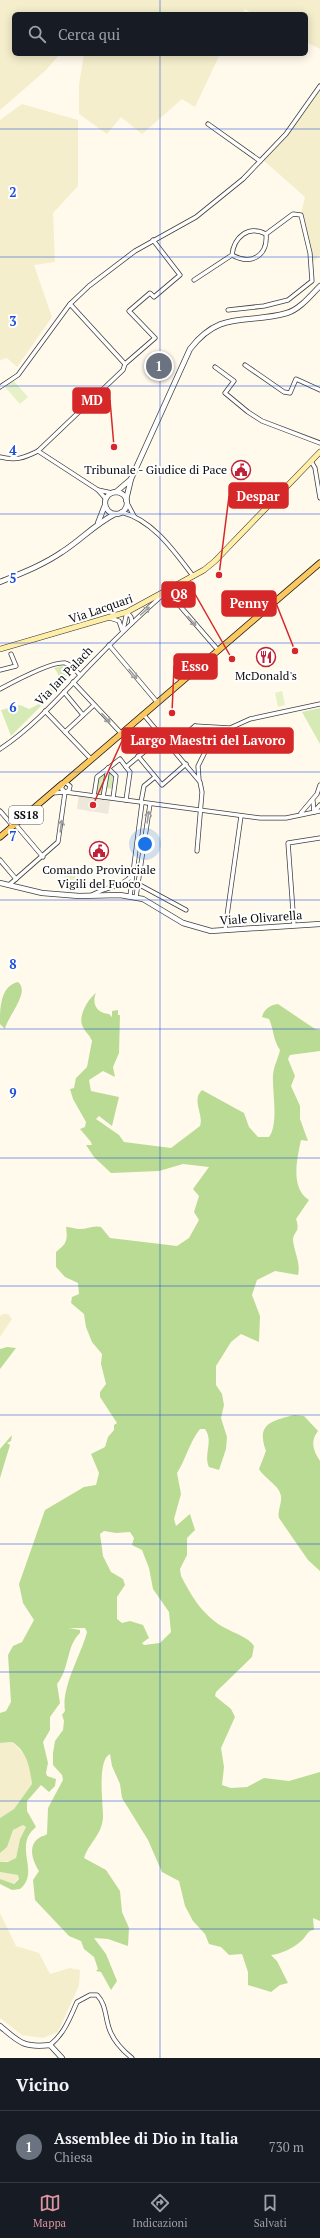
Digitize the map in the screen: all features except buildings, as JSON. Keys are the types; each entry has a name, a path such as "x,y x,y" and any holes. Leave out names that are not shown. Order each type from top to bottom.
{"main road":[{"name":"Via Lacquari","path":"0,649 127,612 193,576 215,561 320,452"},
{"name":"SS18","path":"0,837 51,793 67,784 72,775 320,563"}],"street":[{"path":"0,387 18,375 70,304 89,286 135,251 196,216 243,179 286,134 320,86"},
{"path":"208,124 260,161"},
{"path":"266,234 293,214 301,215 310,253 312,281 316,290"},
{"path":"194,280 232,256 234,246 241,235 247,231 254,230 266,234"},
{"path":"232,256 247,260 254,258 264,250 267,242 266,234"},
{"path":"0,457 12,460 24,458 38,451 123,370 125,364 155,338 129,311 150,293 154,297 180,275 154,240"},
{"path":"228,310 264,306 288,300 312,281"},
{"path":"0,582 30,570 62,553 98,523 121,512 125,508 131,479 190,349 205,332 227,321 288,313 300,306 320,286"},
{"path":"70,304 125,364"},
{"path":"245,365 284,392 290,393 296,379 320,390"},
{"path":"215,367 234,381 225,393 248,412 262,421 320,443"},
{"path":"38,451 98,490 121,493 134,516"},
{"path":"311,461 315,468 320,498"},
{"path":"98,523 105,502 113,492 131,479"},
{"path":"98,490 109,511 115,514"},
{"path":"121,512 134,516 163,538 193,576"},
{"path":"167,591 218,650"},
{"name":"Via Jan Palach","path":"0,749 14,740 45,711 122,631 167,591"},
{"path":"127,612 132,619 132,623"},
{"path":"122,631 127,612"},
{"path":"109,618 119,621 122,631"},
{"path":"108,645 157,702"},
{"path":"0,670 16,666 11,654"},
{"path":"0,688 39,670 64,663 69,664 80,675"},
{"path":"73,682 121,733"},
{"path":"64,692 83,715"},
{"path":"196,851 202,792 199,781 198,766 206,750 230,728 250,719 320,704"},
{"path":"65,732 94,705"},
{"path":"45,711 91,759"},
{"path":"143,714 199,781"},
{"path":"170,746 195,726 230,728"},
{"path":"195,726 206,750"},
{"path":"126,767 162,736"},
{"path":"138,756 162,785 186,764"},
{"path":"94,796 97,777 120,759 130,772 126,800"},
{"path":"103,797 108,768"},
{"path":"108,768 116,776 113,798"},
{"path":"130,896 144,786 155,776"},
{"path":"67,784 79,793"},
{"path":"66,792 62,789 67,784"},
{"path":"10,885 58,842 67,784"},
{"path":"301,814 313,801 320,784"},
{"path":"51,793 79,793 201,811 275,819 320,811"},
{"path":"317,794 320,799"},
{"path":"313,801 314,812"},
{"path":"136,897 150,804"},
{"path":"314,812 320,805"},
{"path":"0,811 43,856"},
{"path":"225,930 241,816"},
{"path":"294,926 288,843 320,838"},
{"path":"0,860 16,879"},
{"path":"92,896 101,890 126,882 133,874"},
{"name":"Viale Olivarella","path":"0,883 42,893 92,896 130,896 143,898 183,923 211,931 320,924"},
{"path":"138,884 186,910"},
{"path":"0,2026 16,2040 26,2046 50,2045 59,2038 64,2030 76,2002 85,1997 97,1995 103,2001 109,2028 113,2038 132,2058"},
{"path":"50,2045 62,2058"}],"shaded area":[{"path":"0,0 320,0 320,49 308,43 308,12 250,12 245,9 243,12 12,12 12,56 58,56 45,71 0,110"},
{"path":"84,56 219,56 195,107 182,99 142,134 121,117 107,134 79,114 79,85"},
{"path":"320,86 320,255 311,264 301,215 305,197 262,159 286,134"},
{"path":"22,104 78,120 78,186 53,213 55,262 34,265 52,317 17,367 7,358 0,360 0,120"},
{"path":"79,793 111,798 108,814 77,809"},
{"path":"3,1314 8,1314 12,1319 0,1337 0,1316"},
{"path":"12,1742 25,1755 30,1769 32,1784 14,1809 0,1818 0,1743"},
{"path":"23,1825 26,1827 20,1839 16,1858 13,1861 0,1862 0,1853 6,1848 13,1830"},
{"path":"0,1872 18,1875 20,1877 13,1884 0,1879"},
{"path":"0,1913 16,1946 39,1953 50,1974 70,1968 80,1970 79,1985 58,2032 43,2038 22,2035 0,2018"}],"green space":[{"path":"13,380 28,397 20,404 5,387"},
{"path":"62,666 73,674 44,703 40,694 61,683 54,668"},
{"path":"282,691 285,705 278,707 275,693"},
{"path":"39,704 41,706 11,736 1,710 20,705 29,709"},
{"path":"320,708 320,744 302,712"},
{"path":"108,768 116,776 114,789 105,788 104,794 94,793 97,777"},
{"path":"66,867 77,868 74,884 64,883"},
{"path":"18,982 21,986 22,992 5,1029 0,1024 2,999 8,988 12,984"},
{"path":"96,993 94,1001 96,1008 112,1017 112,1011 118,1010 118,1015 120,1015 119,1053 113,1067 115,1077 103,1071 89,1080 91,1091 119,1097 112,1126 99,1116 96,1119 119,1135 124,1142 171,1148 200,1126 201,1122 198,1098 202,1090 244,1113 249,1127 258,1137 269,1137 274,1124 273,1075 280,1050 269,1019 262,1017 263,1014 272,1005 278,1004 315,1029 320,1030 320,1051 290,1055 288,1059 295,1076 291,1086 300,1106 300,1119 308,1141 301,1140 296,1173 299,1188 303,1195 309,1200 296,1219 298,1227 293,1237 299,1266 298,1275 275,1271 257,1280 252,1295 260,1316 259,1342 241,1334 231,1342 216,1366 216,1385 222,1394 224,1405 221,1418 227,1437 226,1449 219,1470 209,1467 207,1458 209,1438 205,1429 200,1429 177,1473 181,1494 174,1519 176,1526 190,1514 195,1530 187,1538 187,1555 180,1569 181,1576 194,1599 210,1618 225,1628 245,1638 254,1646 252,1657 216,1692 215,1696 231,1709 235,1717 221,1748 224,1767 222,1785 231,1788 247,1787 264,1778 289,1781 320,1772 320,1921 313,1918 314,1930 310,1931 297,1944 279,1953 271,1955 277,1961 288,1983 280,1985 271,1992 248,1985 248,1972 242,1954 229,1955 221,1947 209,1944 205,1934 193,1921 185,1906 179,1881 162,1872 148,1840 122,1798 120,1784 112,1766 110,1754 103,1764 103,1816 101,1828 84,1858 106,1870 120,1891 122,1912 129,1928 128,1946 108,1939 94,1938 106,1954 117,1981 111,1990 101,1972 96,1971 98,1969 94,1957 84,1949 81,1941 69,1936 35,1900 33,1880 39,1871 33,1859 32,1850 35,1841 47,1834 48,1808 63,1780 62,1775 53,1765 53,1753 55,1741 63,1730 64,1721 62,1715 65,1711 66,1692 72,1671 87,1632 85,1628 69,1628 80,1630 80,1633 72,1644 64,1671 57,1684 60,1703 50,1717 50,1730 43,1742 48,1763 46,1773 47,1776 56,1779 55,1786 49,1792 41,1785 27,1801 27,1811 36,1827 29,1834 26,1842 28,1875 26,1882 20,1889 12,1890 0,1884 0,1879 14,1884 19,1879 18,1875 0,1872 0,1862 8,1862 16,1858 20,1839 26,1827 23,1825 13,1830 7,1847 0,1853 0,1818 14,1809 32,1784 29,1766 21,1750 12,1742 0,1743 0,1713 6,1711 11,1702 8,1655 13,1646 22,1642 34,1620 23,1603 19,1584 45,1510 84,1487 96,1485 99,1473 91,1454 105,1447 108,1437 114,1430 114,1425 117,1423 100,1397 100,1392 106,1384 101,1364 102,1354 92,1342 86,1327 84,1314 71,1303 72,1297 79,1294 78,1283 65,1277 56,1267 56,1252 66,1242 66,1227 80,1229 95,1226 101,1227 110,1238 177,1246 189,1238 199,1220 194,1212 199,1196 193,1189 209,1167 183,1164 159,1171 111,1173 94,1157 86,1145 92,1145 91,1142 80,1129 85,1127 86,1122 73,1099 70,1089 74,1088 76,1078 87,1067 92,1041 83,1027 81,1018 84,1008","holes":["104,1531 116,1533 130,1532 134,1538 132,1545 142,1550 149,1568 153,1589 169,1612 171,1632 160,1643 144,1645 142,1643 149,1638 143,1625 130,1621 122,1623 117,1619 117,1597 125,1585 123,1579 111,1572 103,1556 100,1534"]},
{"path":"7,1347 16,1348 0,1369 0,1349"},
{"path":"294,1415 304,1416 318,1431 314,1438 313,1446 320,1461 320,1571 308,1560 279,1518 281,1499 280,1492 259,1469 266,1451 263,1442 264,1429 272,1422"},
{"path":"12,1435 11,1441 7,1443 10,1445 0,1478 0,1449"}],"place":[{"name":"Assemblee di Dio in Italia","path":"159,366"},
{"name":"MD","path":"114,447"},
{"name":"Tribunale - Giudice di Pace","path":"241,470"},
{"name":"Despar","path":"219,575"},
{"name":"Penny","path":"295,651"},
{"name":"McDonald's","path":"266,657"},
{"name":"Q8","path":"232,659"},
{"name":"Esso","path":"172,713"},
{"name":"Largo Maestri del Lavoro","path":"93,805"},
{"name":"Comando Provinciale Vigili del Fuoco","path":"99,851"}]}
